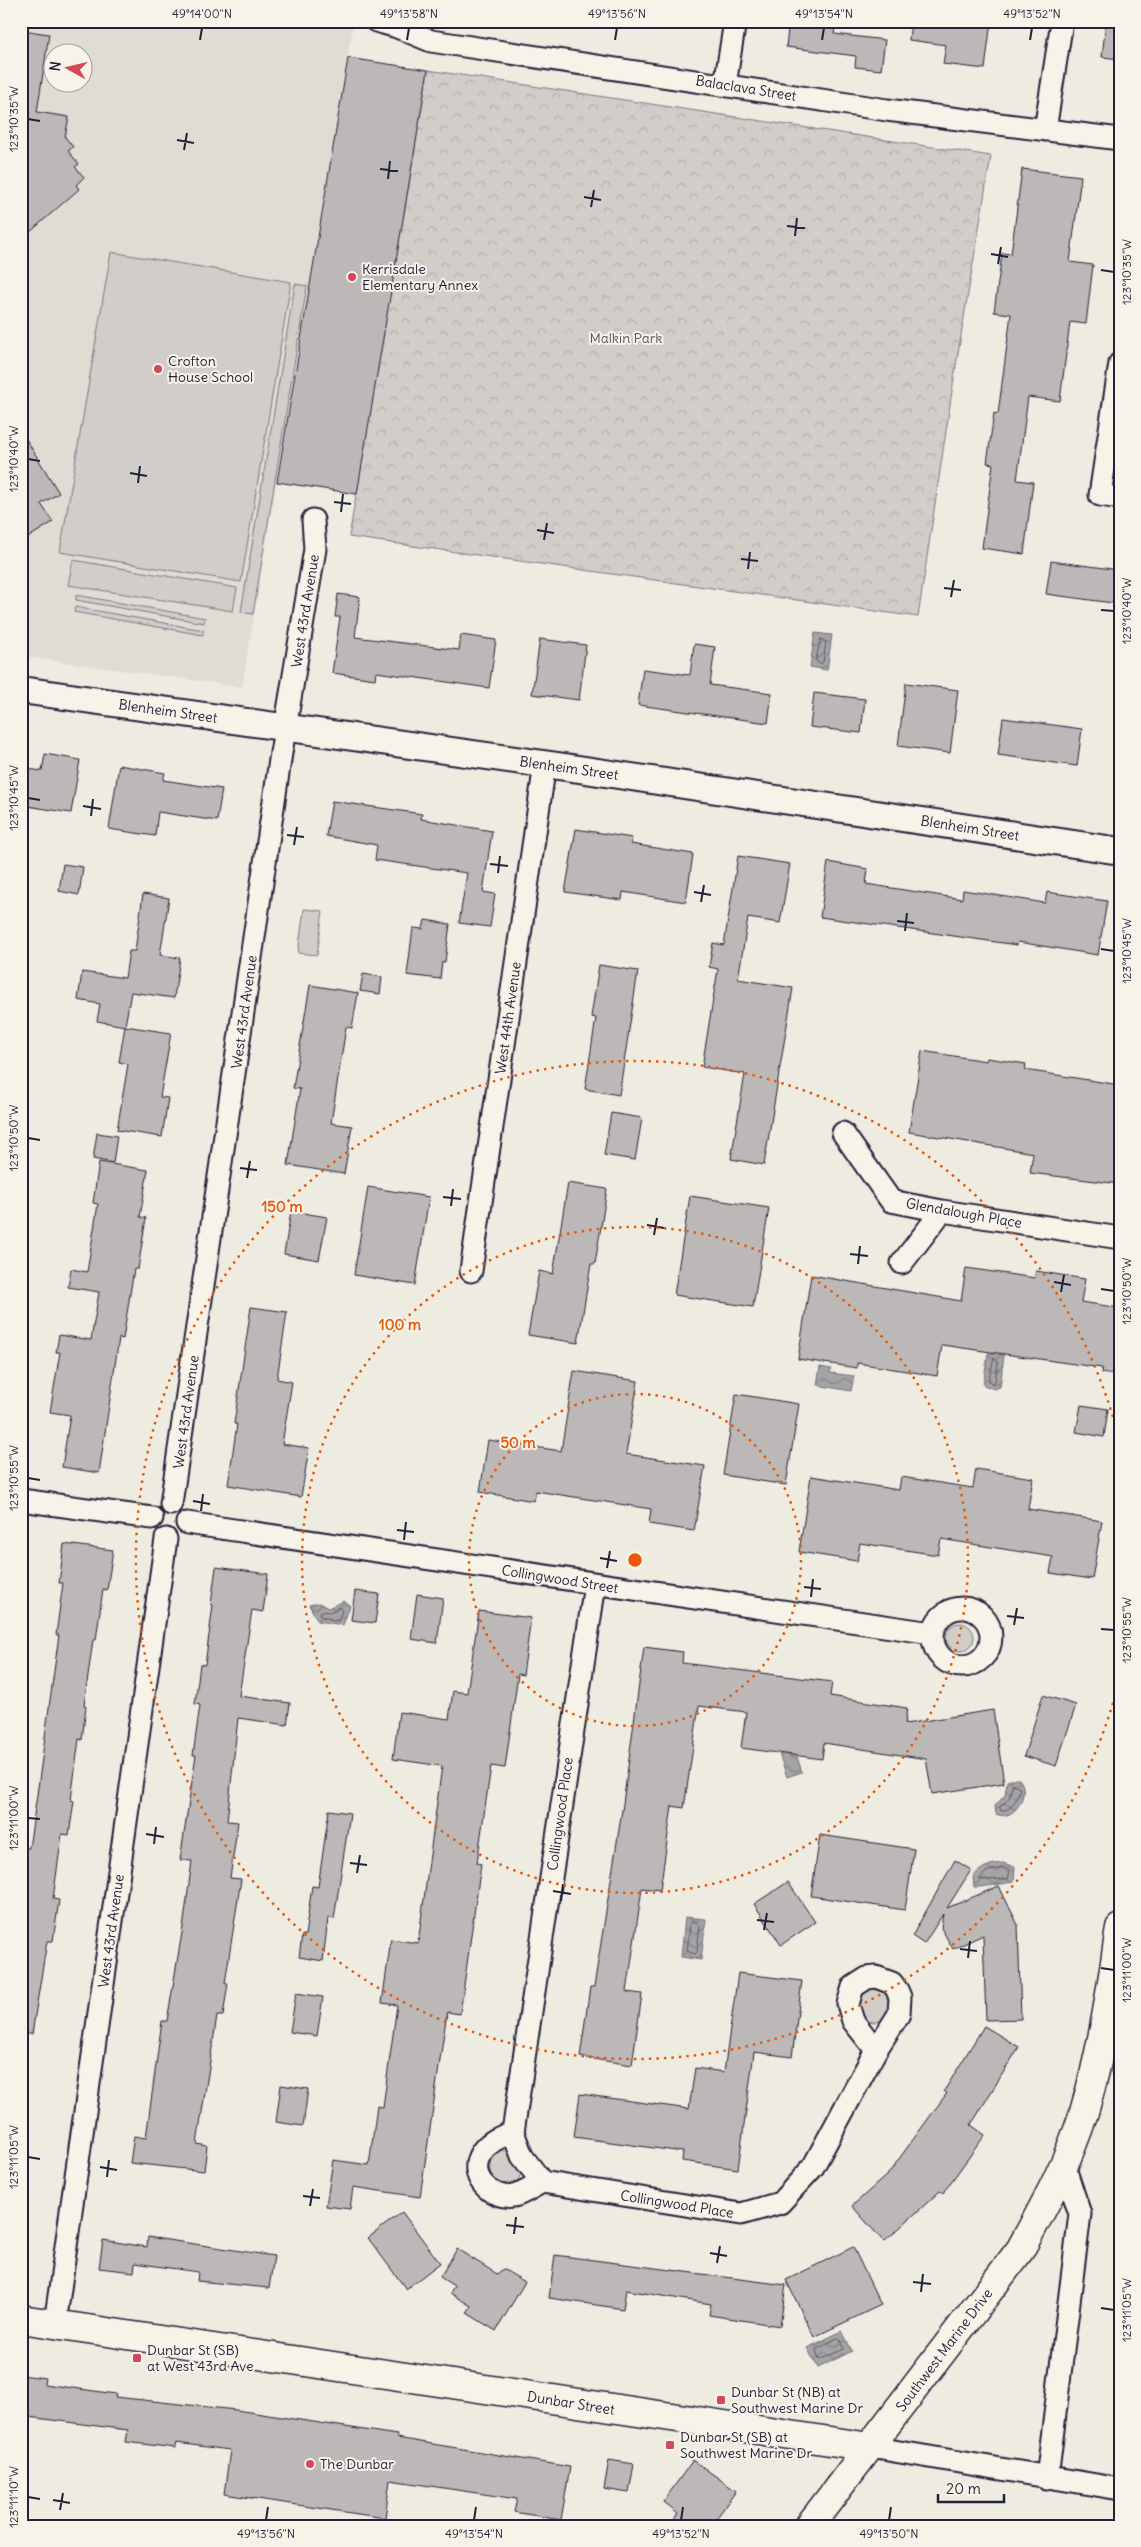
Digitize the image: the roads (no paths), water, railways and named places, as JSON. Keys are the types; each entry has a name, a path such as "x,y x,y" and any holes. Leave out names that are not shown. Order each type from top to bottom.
{"main road":[{"name":"Southwest Marine Drive","path":"809,2526 1020,2250 1064,2165 1084,2113 1099,2058 1120,1928"},
{"name":"Dunbar Street","path":"21,2319 870,2447"}],"street":[{"name":"Balaclava Street","path":"376,21 398,24 431,41 887,110 1120,139"},
{"path":"725,85 735,21"},
{"path":"1045,130 1062,21"},
{"path":"1120,364 1100,495 1120,498"},
{"name":"West 43rd Avenue","path":"171,1504 286,727 315,549 313,520"},
{"name":"Blenheim Street","path":"21,690 545,764 1119,850"},
{"name":"West 44th Avenue","path":"471,1271 545,764"},
{"name":"Glendalough Place","path":"843,1133 891,1201 942,1211 1120,1238"},
{"path":"902,1263 942,1211"},
{"path":"21,1500 152,1518"},
{"path":"171,1504 183,1510 187,1523 180,1536 166,1539 155,1532 152,1518 158,1507 171,1504"},
{"name":"Collingwood Street","path":"187,1523 932,1633"},
{"name":"West 43rd Avenue","path":"55,2324 166,1539"},
{"name":"Collingwood Place","path":"595,1584 513,2132 522,2156 542,2182 741,2214 780,2203 813,2167 876,2050"},
{"path":"513,2132 494,2139 481,2153 476,2170 483,2186 496,2194 515,2196 542,2182"},
{"path":"1047,2478 1080,2214 1064,2165"},
{"name":"Dunbar Street","path":"870,2447 1120,2489"}],"water":[{"path":"815,633 832,635 827,670 810,667"},
{"path":"988,1353 1004,1355 1000,1387 994,1389 983,1385"},
{"path":"820,1367 831,1369 830,1373 854,1376 851,1391 817,1385"},
{"path":"344,1601 350,1606 343,1625 318,1621 309,1605 319,1603 328,1608"},
{"path":"790,1736 802,1772 787,1777 775,1742"},
{"path":"1019,1779 1022,1785 1022,1798 1019,1805 1009,1814 1003,1816 996,1814 995,1806 1005,1795 1007,1781"},
{"path":"1003,1863 1015,1867 1014,1881 974,1887 973,1877 979,1871 990,1865"},
{"path":"685,1917 706,1919 701,1960 681,1957"},
{"path":"842,2331 852,2351 818,2368 807,2348"}],"place":[{"name":"Kerrisdale Elementary Annex","path":"352,277"},
{"name":"Crofton House School","path":"158,369"},
{"name":"Dunbar St (SB) at West 43rd Ave","path":"137,2358"},
{"name":"Dunbar St (NB) at Southwest Marine Dr","path":"721,2400"},
{"name":"Dunbar St (SB) at Southwest Marine Dr","path":"670,2445"},
{"name":"The Dunbar","path":"310,2464"}],"park label":[{"name":"Malkin Park","path":"626,338"}]}
